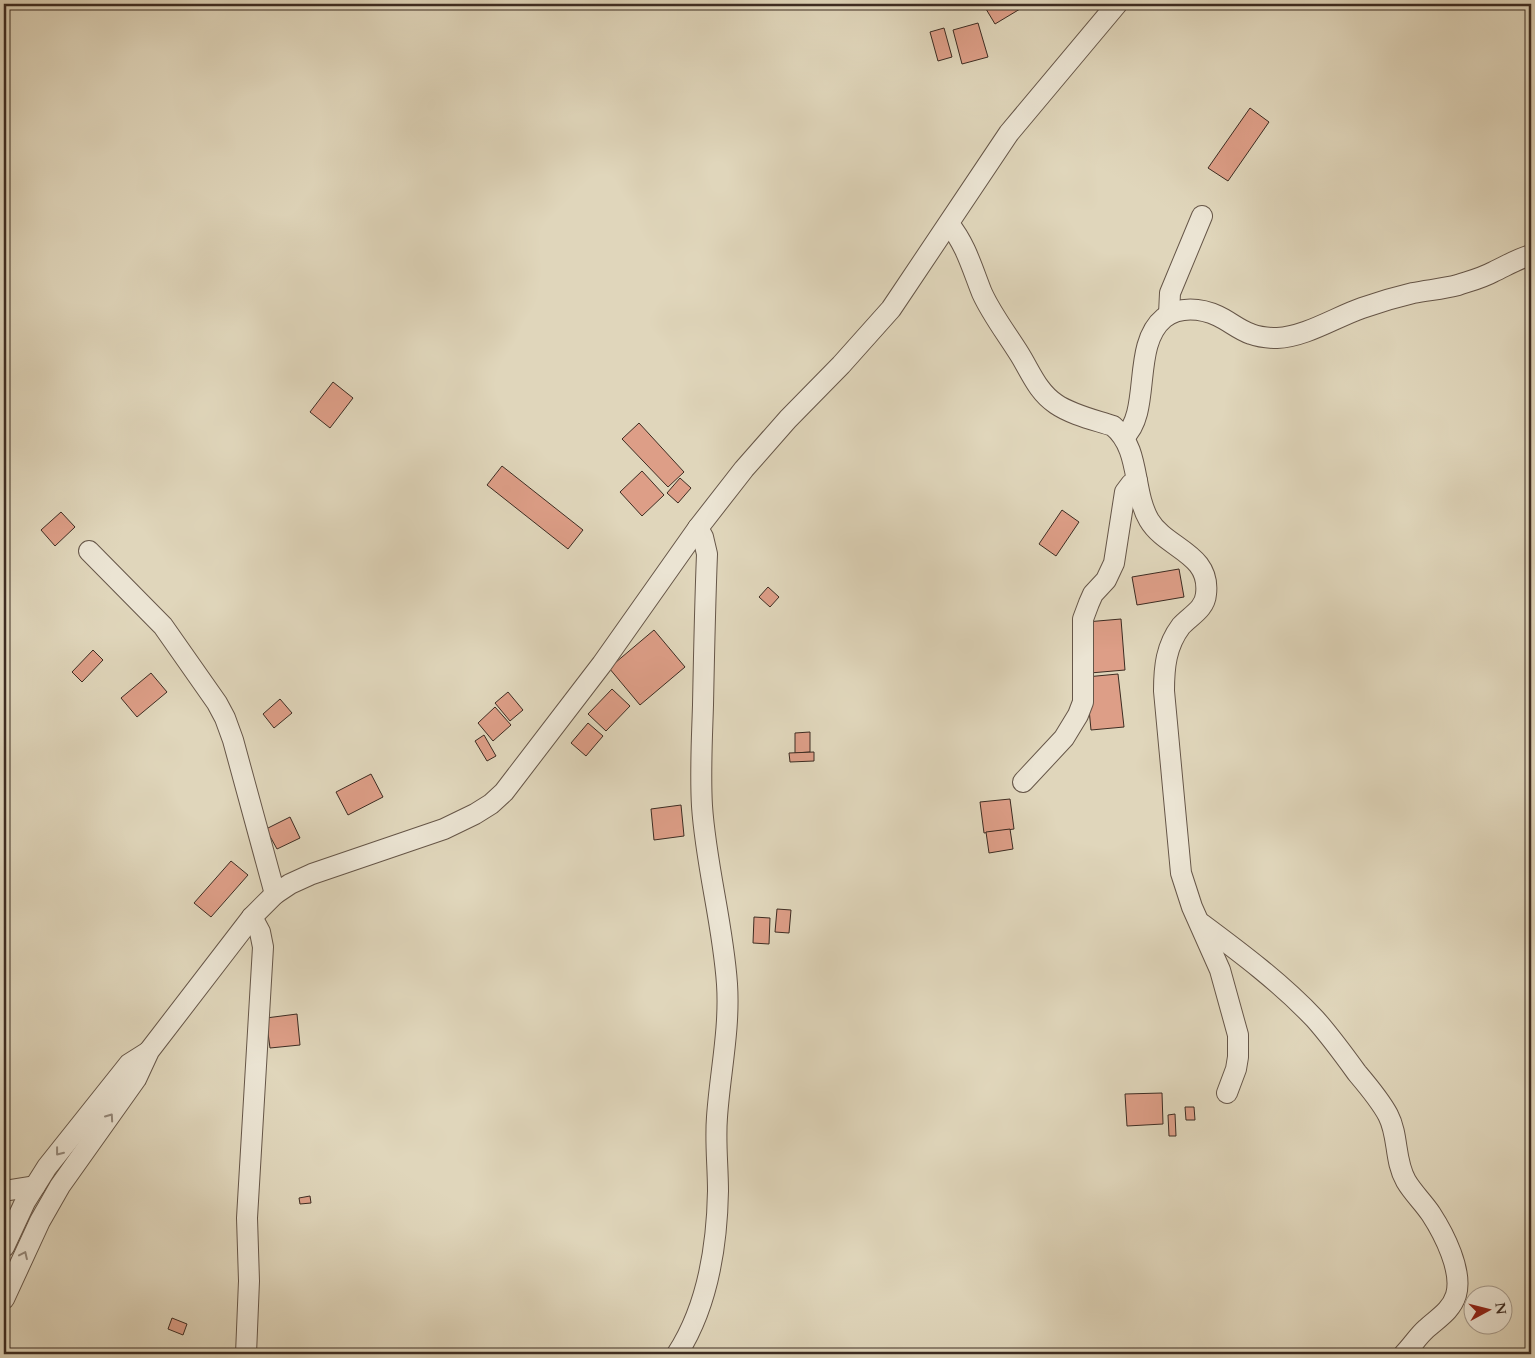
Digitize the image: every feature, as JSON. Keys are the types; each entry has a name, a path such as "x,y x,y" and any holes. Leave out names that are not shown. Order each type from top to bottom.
{"street":[{"path":"4,1299 40,1221 60,1186 136,1079 149,1051 252,917 275,894 290,884 312,874 444,829 475,814 491,804 504,792 602,664 698,528 744,469 788,419 841,365 891,309 1009,133 1117,4"},
{"path":"1170,314 1170,293 1202,216"},
{"path":"949,224 968,253 990,307 1039,389 1066,410 1113,426 1124,437 1130,450 1144,510 1155,528 1169,541 1193,558 1204,573 1206,598 1203,604 1181,627 1170,645 1164,666 1164,691 1178,856 1186,890 1220,970 1238,1035 1236,1069 1227,1093"},
{"path":"1124,437 1137,417 1142,372 1152,334 1162,320 1170,314 1187,309 1206,311 1218,315 1251,334 1264,337 1292,336 1362,308 1474,280 1531,255"},
{"path":"1023,782 1064,738 1078,715 1083,702 1083,619 1088,602 1106,580 1114,562 1125,492 1130,484 1137,481"},
{"path":"677,1354 698,1315 711,1267 717,1210 717,1113 727,1034 728,1008 725,963 702,809 701,756 706,554 703,538 698,528"},
{"path":"90,551 163,626 221,711 233,740 275,894"},
{"path":"246,1354 249,1281 247,1218 263,947 260,932 252,917"},
{"path":"1200,923 1239,952 1297,1001 1337,1046 1389,1116 1395,1132 1396,1150 1406,1181 1431,1214 1440,1230 1455,1267 1457,1277 1456,1295 1450,1309 1426,1329 1404,1354"},
{"path":"4,1247 25,1202 47,1167 129,1064 149,1051"},
{"path":"4,1191 35,1186"}],"building":[{"path":"983,4 1017,4 1020,9 995,24"},
{"path":"978,23 988,57 962,64 953,30"},
{"path":"944,28 952,57 938,61 930,32"},
{"path":"1250,108 1269,122 1228,181 1208,168"},
{"path":"333,382 353,398 330,428 310,412"},
{"path":"639,423 684,472 668,487 622,439"},
{"path":"502,466 583,530 568,549 487,485"},
{"path":"642,471 664,495 642,516 620,492"},
{"path":"680,478 691,488 678,503 667,493"},
{"path":"1062,510 1079,522 1056,556 1039,544"},
{"path":"61,512 75,527 55,546 41,530"},
{"path":"1179,569 1184,597 1137,605 1132,577"},
{"path":"768,587 779,597 770,607 759,597"},
{"path":"1121,619 1125,670 1090,673 1086,622"},
{"path":"654,630 685,667 640,705 609,668"},
{"path":"93,650 103,660 82,682 72,672"},
{"path":"151,673 167,692 137,717 121,698"},
{"path":"1118,674 1124,727 1091,730 1086,677"},
{"path":"612,689 630,706 606,731 588,714"},
{"path":"508,692 523,710 510,721 495,703"},
{"path":"280,699 292,713 274,728 263,714"},
{"path":"495,707 511,725 493,741 478,723"},
{"path":"588,723 603,736 586,756 571,743"},
{"path":"810,732 810,752 795,753 795,733"},
{"path":"484,735 496,756 487,761 475,741"},
{"path":"814,752 814,761 790,762 789,753"},
{"path":"371,774 383,797 348,815 336,792"},
{"path":"1010,799 1014,829 984,833 980,802"},
{"path":"681,805 684,836 654,840 651,809"},
{"path":"290,817 300,838 277,849 266,829"},
{"path":"1010,829 1013,849 989,853 986,832"},
{"path":"231,861 248,875 211,917 194,903"},
{"path":"777,909 791,910 789,933 775,932"},
{"path":"754,917 770,918 769,944 753,943"},
{"path":"297,1014 300,1045 270,1048 266,1018"},
{"path":"1162,1093 1163,1124 1127,1126 1125,1094"},
{"path":"1185,1107 1194,1107 1195,1120 1186,1120"},
{"path":"1175,1114 1176,1136 1169,1136 1168,1115"},
{"path":"310,1196 311,1203 300,1204 299,1198"},
{"path":"172,1318 187,1324 183,1335 168,1329"}]}
